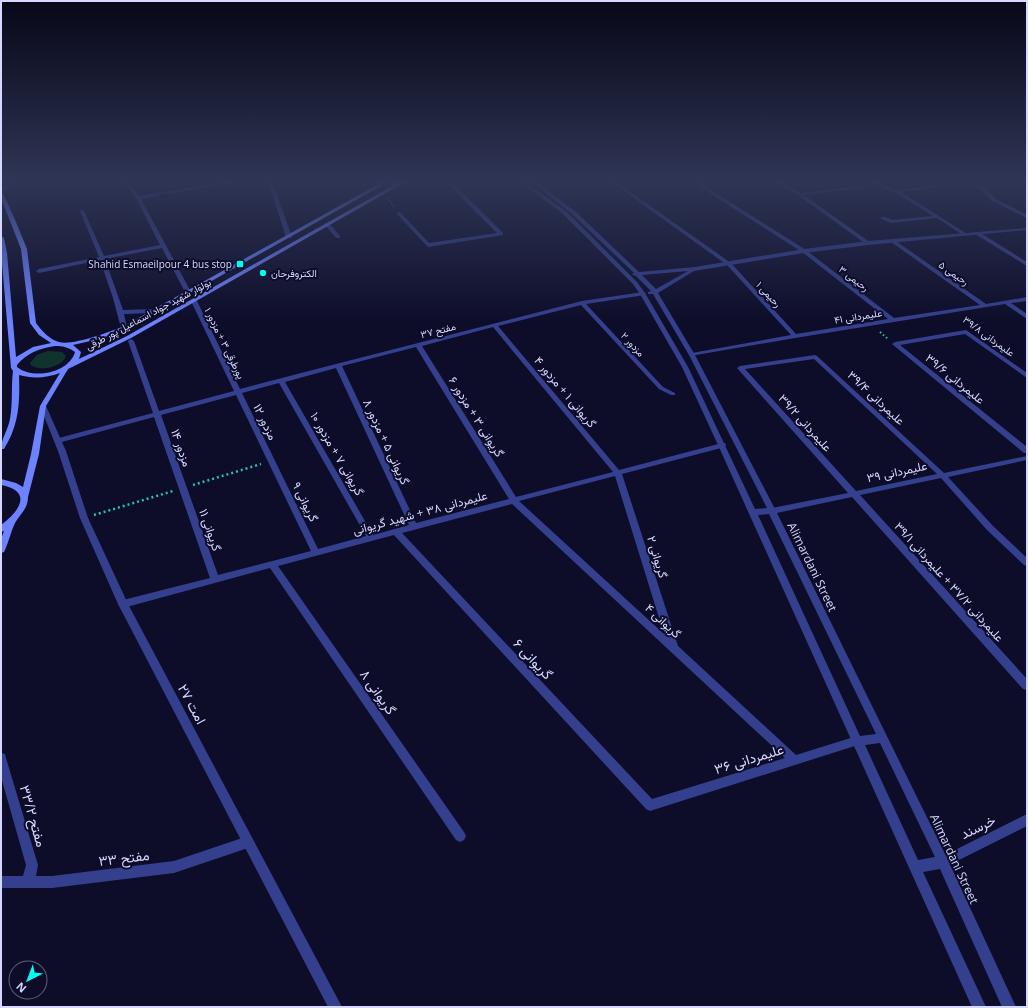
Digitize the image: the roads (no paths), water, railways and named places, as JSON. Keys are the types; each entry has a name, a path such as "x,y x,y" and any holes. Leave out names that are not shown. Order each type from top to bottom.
{"main road":[{"path":"1,529 13,520 20,512 24,504 35,454 43,406 66,368 76,360 78,355 76,348 62,344 40,334 33,323 24,249 16,228"},
{"name":"بولوار شهید جواد اسماعیل پور طرقی","path":"306,228 124,328 97,338 35,349 21,356 15,368 26,376 42,376 66,368 129,337 320,228"},
{"path":"1,238 4,253 15,368 16,402 12,425 1,447"},
{"path":"1,482 16,485 22,490 25,496"},
{"path":"1,550 13,520"}],"street":[{"path":"89,228 102,258 121,312 124,328"},
{"path":"153,228 188,292"},
{"path":"286,228 289,238"},
{"path":"330,228 338,237"},
{"path":"412,228 428,245 501,234 495,228"},
{"path":"580,228 628,275 643,294 678,356 753,512 979,1007"},
{"name":"Alimardani Street","path":"591,228 655,292 692,355 736,444 772,511 883,738 943,862 1009,1007"},
{"name":"رحیمی ۱","path":"678,228 729,264 795,336"},
{"name":"رحیمی ۳","path":"768,228 804,251 892,320"},
{"path":"847,228 868,243"},
{"path":"955,228 965,234"},
{"path":"628,275 695,269 804,251 868,243 1027,229"},
{"path":"977,233 1027,264"},
{"name":"رحیمی ۵","path":"893,241 985,306"},
{"path":"38,271 162,246"},
{"path":"655,292 695,269"},
{"name":"مفتح ۳۷","path":"58,440 157,415 338,365 582,304 611,298 655,292"},
{"name":"علیمردانی ۴۱","path":"678,356 692,355 795,336 1027,299"},
{"name":"پورطرقی ۳ + مزدور ۱","path":"194,301 238,393"},
{"path":"1005,302 1027,317"},
{"name":"مزدور ۲","path":"582,304 660,388 673,394"},
{"path":"121,312 154,311"},
{"name":"گریوانی ۱ + مزدور ۴","path":"494,326 618,473"},
{"name":"علیمردانی ۳۹/۸","path":"895,344 966,332 1027,376"},
{"name":"مزدور ۱۴","path":"131,341 182,488"},
{"name":"علیمردانی ۳۹/۶","path":"895,344 1027,451"},
{"name":"گریوانی ۳ + مزدور ۶","path":"418,345 514,501"},
{"name":"علیمردانی ۳۹/۴","path":"740,368 815,357 942,475 990,528 1027,563"},
{"name":"گریوانی ۵ + مزدور ۸","path":"338,365 414,527"},
{"name":"علیمردانی ۳۹/۲","path":"740,368 853,494"},
{"name":"گریوانی ۷ + مزدور ۱۰","path":"281,381 371,538"},
{"name":"مزدور ۱۲","path":"238,393 272,461"},
{"name":"امت ۲۷","path":"43,406 58,440 84,518 123,604 335,1007"},
{"name":"علیمردانی ۳۸ + شهید گریوانی","path":"123,604 722,445 736,444"},
{"name":"علیمردانی ۳۹","path":"753,512 772,511 1027,458"},
{"name":"گریوانی ۹","path":"272,461 316,553"},
{"name":"گریوانی ۲","path":"618,473 673,648"},
{"name":"گریوانی ۱۱","path":"182,488 215,580"},
{"name":"علیمردانی ۳۷/۲ + علیمردانی ۳۹/۱","path":"853,494 1027,686"},
{"name":"گریوانی ۴","path":"514,501 794,760"},
{"name":"گریوانی ۶","path":"396,532 650,805"},
{"name":"گریوانی ۸","path":"273,564 460,836"},
{"name":"علیمردانی ۳۶","path":"650,805 857,741 883,738"},
{"name":"مفتح ۳۳/۲","path":"1,758 32,865 28,882"},
{"name":"خرسند","path":"915,867 943,862 1027,820"},
{"name":"مفتح ۳۳","path":"1,882 52,882 174,867 248,842"}],"place":[{"name":"Shahid Esmaeilpour 4 bus stop","path":"240,264"},
{"name":"الکتروفرحان","path":"263,273"}]}
